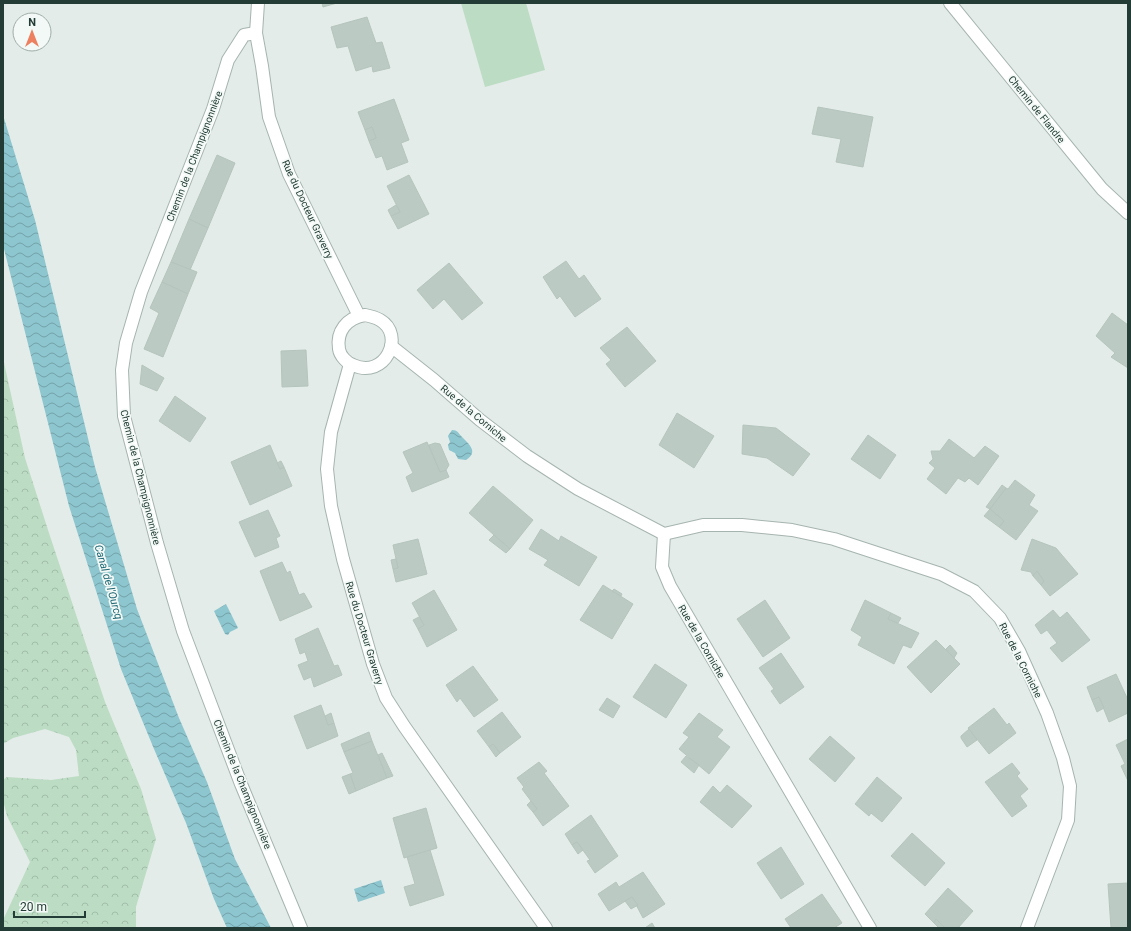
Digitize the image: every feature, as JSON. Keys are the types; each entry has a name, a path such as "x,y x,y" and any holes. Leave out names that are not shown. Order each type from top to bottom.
{"street":[{"name":"Rue du Docteur Graverry","path":"258,3 256,33 269,117 289,174 359,316"},
{"name":"Chemin de Flandre","path":"950,3 1102,189 1128,213"},
{"name":"Chemin de la Champignonnière","path":"256,33 244,35 228,60 214,109 141,292 126,343 122,370 124,416 157,543 183,630 241,784 301,928"},
{"path":"365,315 381,320 389,331 391,346 384,360 375,366 359,368 350,364 340,354 338,343 340,333 344,325 350,319 365,315"},
{"name":"Rue de la Corniche","path":"391,346 434,380 480,420 527,456 578,489 664,534 703,525 742,525 792,530 834,539 941,574 974,591 1000,618 1018,650 1048,713 1063,758 1070,786 1068,820 1027,928"},
{"name":"Rue du Docteur Graverry","path":"350,364 331,432 327,468 332,506 343,559 373,664 386,698 404,726 546,928"},
{"name":"Rue de la Corniche","path":"664,534 662,567 670,586 870,928"}],"green space":[{"path":"461,3 526,3 545,70 485,87"},
{"path":"3,358 25,458 105,702 141,789 156,839 136,907 136,928 3,928 3,920 30,862 7,816 3,800 3,780 7,777 51,780 79,776 76,750 69,737 45,729 13,738 3,744"}],"water":[{"name":"Canal de l'Ourcq","path":"3,115 35,220 95,467 137,609 179,718 207,782 235,859 271,928 227,928 214,899 186,823 121,669 69,506 3,245"},
{"path":"452,430 458,432 472,448 472,454 466,460 458,459 455,453 449,450 448,445 450,442 448,436"},
{"path":"226,604 238,628 230,632 228,635 225,634 214,611"},
{"path":"381,880 385,893 358,902 354,889"}],"building":[{"path":"322,3 337,3 323,7"},
{"path":"367,17 376,43 382,42 390,68 373,72 372,66 356,71 348,46 337,48 331,27"},
{"path":"394,99 409,140 401,143 408,162 387,170 382,156 376,158 369,141 376,138 372,127 365,130 358,112"},
{"path":"818,107 873,117 863,167 836,162 841,139 812,134"},
{"path":"372,127 376,138 369,141 365,130"},
{"path":"217,155 235,163 208,228 189,219"},
{"path":"409,175 429,214 398,229 391,216 400,212 387,186"},
{"path":"396,205 400,212 391,216 388,210"},
{"path":"189,219 208,228 190,270 171,262"},
{"path":"566,261 579,279 584,275 601,299 575,317 560,296 557,299 543,277"},
{"path":"171,262 197,272 188,294 162,282"},
{"path":"449,263 483,303 462,320 444,299 433,309 417,290"},
{"path":"162,282 188,294 163,357 144,349 159,313 150,308"},
{"path":"1112,313 1128,325 1128,368 1111,357 1115,353 1096,336"},
{"path":"627,327 656,361 625,387 606,364 611,360 600,348"},
{"path":"306,350 308,386 282,387 281,351"},
{"path":"142,365 164,378 157,391 140,384"},
{"path":"175,396 206,418 190,442 159,421"},
{"path":"677,413 714,436 694,468 659,445"},
{"path":"743,425 776,428 810,454 793,476 767,458 742,454"},
{"path":"868,435 896,455 880,479 851,459"},
{"path":"949,439 974,458 985,446 999,456 978,485 969,478 965,482 958,478 946,494 927,479 935,468 929,463 933,459 931,451 940,451"},
{"path":"427,442 440,472 446,470 449,477 412,492 406,477 413,473 403,452"},
{"path":"435,443 440,444 449,465 446,470 440,472 429,445"},
{"path":"270,445 280,469 284,467 292,486 250,505 231,462"},
{"path":"281,461 284,467 280,469 277,463"},
{"path":"1015,480 1035,495 1029,505 1038,511 1016,540 999,527 1004,521 990,509 1006,488 1008,489"},
{"path":"1002,485 1006,488 990,509 986,507"},
{"path":"493,486 533,520 510,549 469,513"},
{"path":"990,509 1004,521 999,527 984,516"},
{"path":"268,510 280,536 276,538 279,547 255,557 239,522"},
{"path":"541,529 559,541 561,536 597,557 579,586 544,565 548,560 529,549"},
{"path":"494,535 510,549 506,553 489,540"},
{"path":"418,539 427,574 396,582 393,569 398,568 393,545"},
{"path":"1032,539 1056,548 1078,574 1050,596 1041,585 1044,581 1037,571 1033,576 1031,572 1021,570"},
{"path":"396,559 398,568 393,569 391,560"},
{"path":"282,562 287,573 290,571 299,595 304,593 312,607 280,621 260,571"},
{"path":"1037,571 1044,581 1041,585 1033,576"},
{"path":"603,585 633,604 612,639 580,620"},
{"path":"614,589 622,594 621,596 612,591"},
{"path":"434,590 457,630 427,647 418,629 424,625 412,603"},
{"path":"765,600 790,638 763,657 737,619"},
{"path":"865,600 891,613 888,619 919,633 911,648 903,645 894,664 858,645 862,637 851,630"},
{"path":"1053,610 1060,618 1067,612 1090,640 1062,662 1050,648 1057,643 1047,630 1041,634 1035,625"},
{"path":"891,613 901,618 898,623 888,619"},
{"path":"419,617 424,625 418,629 413,620"},
{"path":"318,628 334,666 338,665 342,675 314,687 311,677 304,680 298,665 308,661 305,652 300,654 295,639"},
{"path":"936,640 960,664 931,693 907,667"},
{"path":"950,645 957,653 954,658 946,649"},
{"path":"781,653 804,687 780,704 771,691 774,689 759,668"},
{"path":"655,664 687,685 666,718 633,697"},
{"path":"473,666 498,700 474,717 460,698 457,702 446,685"},
{"path":"1116,674 1128,700 1128,713 1109,722 1099,697 1092,700 1087,687"},
{"path":"1099,697 1104,708 1097,712 1092,700"},
{"path":"607,698 620,706 613,718 599,710"},
{"path":"321,705 328,725 334,723 338,736 307,749 294,716"},
{"path":"994,708 1007,725 1009,723 1016,733 989,754 968,728"},
{"path":"502,712 521,737 500,753 493,744 489,747 477,731"},
{"path":"331,713 334,723 328,725 325,716"},
{"path":"699,713 723,730 717,737 730,747 709,774 679,749 689,737 683,733"},
{"path":"969,729 977,740 967,747 961,736"},
{"path":"369,732 372,741 344,752 341,744"},
{"path":"830,736 855,758 835,782 809,759"},
{"path":"1128,739 1128,781 1121,766 1125,764 1116,745"},
{"path":"372,741 387,778 356,791 350,774 353,773 344,752"},
{"path":"493,744 500,753 496,757 489,747"},
{"path":"382,753 393,776 387,778 378,755"},
{"path":"686,756 699,765 694,773 681,762"},
{"path":"539,762 547,771 544,773 569,806 543,826 533,812 537,809 522,789 524,787 517,778"},
{"path":"1012,763 1020,773 1017,776 1028,789 1020,796 1027,806 1012,817 985,782"},
{"path":"350,774 356,791 349,794 342,777"},
{"path":"877,777 902,798 882,822 871,813 869,816 855,804"},
{"path":"727,785 752,806 732,828 700,802 713,786 720,793"},
{"path":"531,801 537,809 533,812 527,805"},
{"path":"426,808 437,848 404,858 393,818"},
{"path":"591,815 618,856 595,873 587,861 590,860 577,842 572,845 565,834"},
{"path":"912,833 945,863 925,886 891,856"},
{"path":"577,842 583,850 578,854 572,845"},
{"path":"781,847 804,884 781,899 757,863"},
{"path":"430,850 444,895 410,906 404,887 415,884 407,857"},
{"path":"643,872 665,904 643,918 632,897 609,911 598,894 616,882 619,887"},
{"path":"1128,883 1128,928 1111,928 1108,884"},
{"path":"948,888 973,911 958,928 945,928 936,919 934,923 925,914"},
{"path":"822,894 842,923 834,928 791,928 785,919"},
{"path":"632,897 638,905 631,909 625,901"},
{"path":"936,919 945,928 939,928 934,923"},
{"path":"652,923 655,928 645,928"}]}
